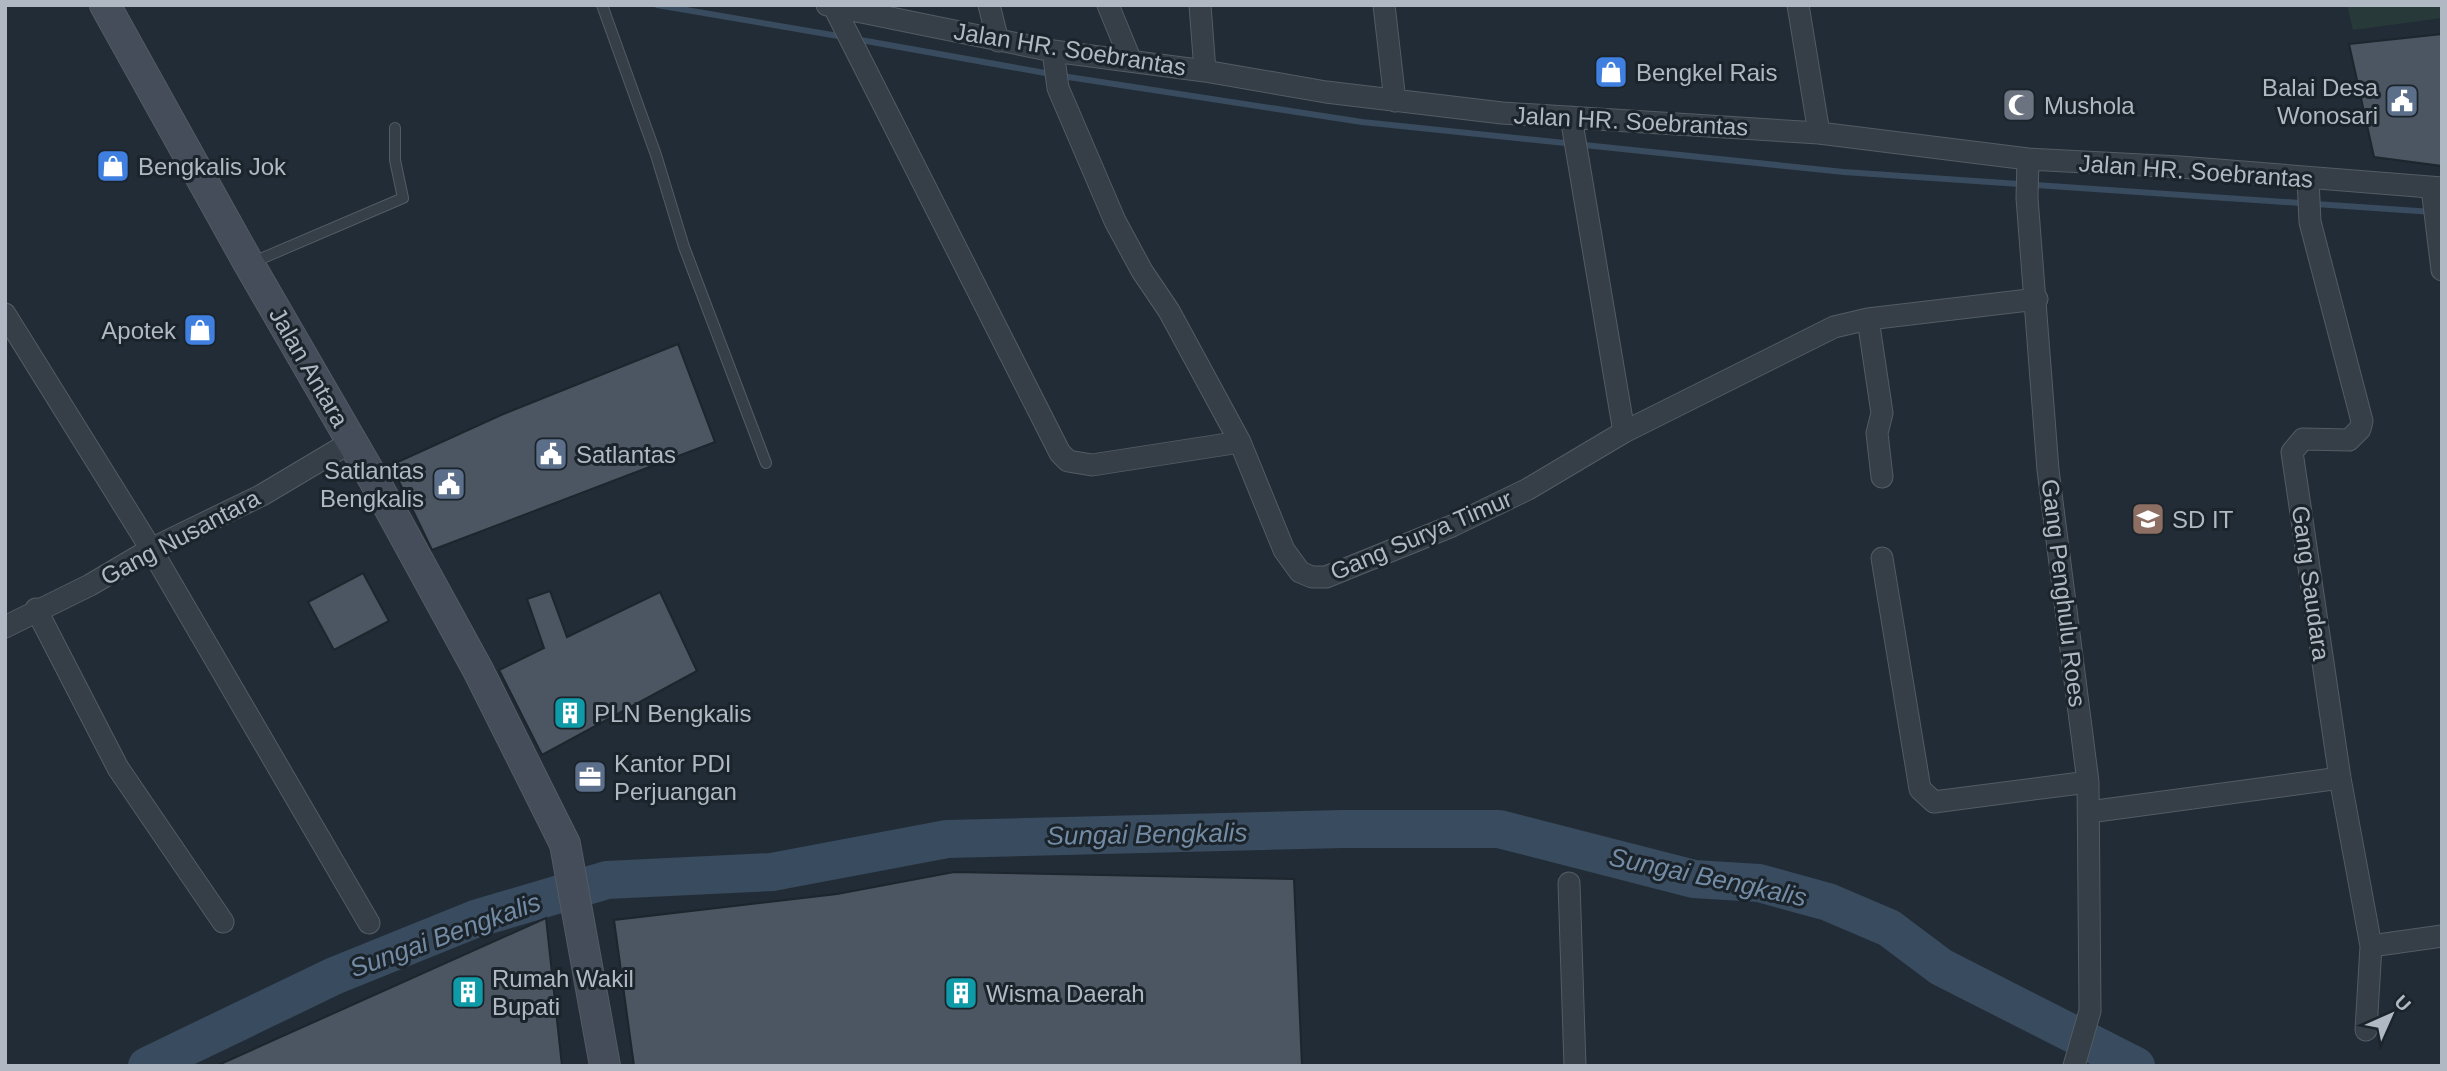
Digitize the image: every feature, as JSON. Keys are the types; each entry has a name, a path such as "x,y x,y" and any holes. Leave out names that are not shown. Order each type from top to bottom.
{"street":[{"name":"Jalan Antara","path":"105,5 478,670 565,844 605,1066"},
{"path":"989,5 998,41"},
{"path":"1108,5 1131,61"},
{"path":"1200,5 1205,71"},
{"path":"1384,5 1395,101"},
{"path":"1798,5 1819,132"},
{"path":"831,6 1060,453 1068,461 1092,465 1240,442"},
{"name":"Jalan HR. Soebrantas","path":"831,6 998,41 1054,57 1131,61 1395,101 1571,117 1819,132 2027,167 2180,167 2308,188 2435,193"},
{"name":"Gang Surya Timur","path":"1054,57 1058,88 1115,221 1142,271 1169,311 1240,442 1291,561 1300,572 1312,577 1326,577 1452,526 1528,489 1623,432 1834,327 1868,319 2037,299"},
{"path":"1571,117 1623,432"},
{"name":"Gang Penghulu Roes","path":"2027,167 2027,198 2037,299 2048,470 2088,782 2090,1012 2074,1066"},
{"name":"Gang Saudara","path":"2308,188 2310,222 2362,421 2360,429 2349,440 2303,439 2292,452 2340,778"},
{"path":"2435,193 2434,224 2442,270"},
{"path":"5,314 150,549 369,923"},
{"path":"1868,319 1882,414 1877,433 1882,477"},
{"name":"Gang Nusantara","path":"5,627 36,609 90,585 150,549 262,495 351,442"},
{"path":"1882,558 1920,789 1924,795 1934,802 2088,782"},
{"path":"36,609 118,768 223,922"},
{"path":"2089,812 2340,778 2371,946 2366,1030"},
{"path":"1569,884 1575,1066"},
{"path":"2371,946 2442,936"}],"lane":[{"path":"602,5 656,155 684,247 766,463"},
{"path":"249,264 403,198 395,160 395,128"}],"green space":[{"path":"2347,5 2442,5 2442,18 2353,30"}],"building":[{"name":"Balai Desa Wonosari","path":"2442,34 2442,166 2374,157 2349,44"},
{"name":"Satlantas","path":"678,344 715,442 432,550 391,465 501,415"},
{"path":"363,573 389,621 334,650 308,602"},
{"name":"PLN Bengkalis","path":"550,591 567,637 660,592 697,671 542,755 499,670 544,648 527,599"},
{"name":"Wisma Daerah","path":"954,872 1294,879 1302,1066 634,1066 614,920 837,894"},
{"name":"Rumah Wakil Bupati","path":"546,918 562,1066 216,1066"}],"waterway":[{"path":"657,5 844,37"},
{"path":"855,39 1051,74"},
{"path":"1062,76 1362,122 1844,172 2433,212"},
{"name":"Sungai Bengkalis","path":"147,1066 334,976 475,919 607,880 772,872 947,839 1343,829 1499,829 1694,879 1759,883 1828,902 1889,928 1941,967 2136,1066"}],"place":[{"name":"Bengkel Rais","path":"1611,72"},
{"name":"Balai Desa Wonosari","path":"2402,101"},
{"name":"Mushola","path":"2019,105"},
{"name":"Bengkalis Jok","path":"113,166"},
{"name":"Apotek","path":"200,330"},
{"name":"Satlantas","path":"551,454"},
{"name":"Satlantas Bengkalis","path":"449,484"},
{"name":"SD IT","path":"2148,519"},
{"name":"PLN Bengkalis","path":"570,713"},
{"name":"Kantor PDI Perjuangan","path":"590,777"},
{"name":"Rumah Wakil Bupati","path":"468,992"},
{"name":"Wisma Daerah","path":"961,993"}]}
